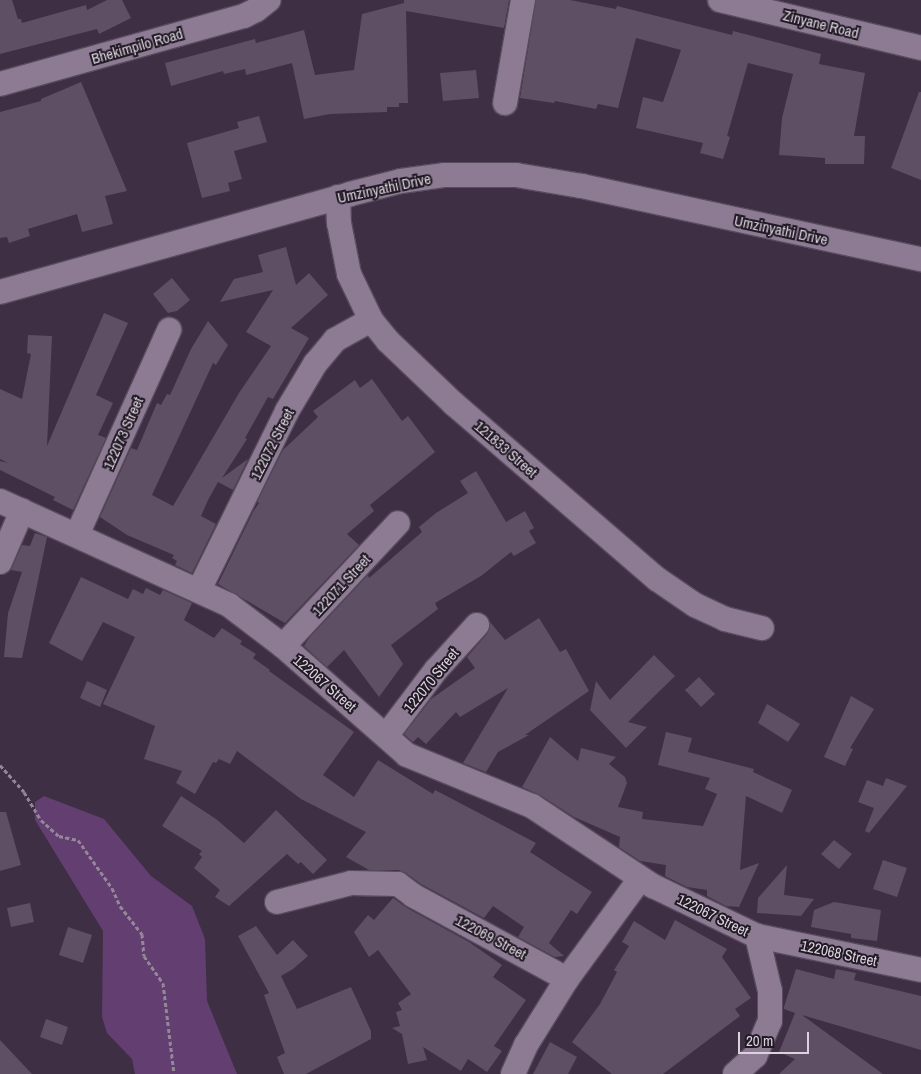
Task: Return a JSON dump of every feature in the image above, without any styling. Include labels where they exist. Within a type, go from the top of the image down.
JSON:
[{"type":"street","name":"Bhekimpilo Road","points":[[0,84],[244,16],[269,0]]},
{"type":"street","points":[[505,103],[523,0]]},
{"type":"street","name":"Zinyane Road","points":[[720,0],[921,48]]},
{"type":"street","name":"Umzinyathi Drive","points":[[0,292],[338,197],[401,181],[444,175],[516,175],[582,186],[921,260]]},
{"type":"street","name":"121833 Street","points":[[338,197],[339,224],[349,274],[371,320],[388,341],[454,404],[657,579],[695,605],[725,619],[762,628]]},
{"type":"street","name":"122072 Street","points":[[199,590],[287,411],[315,364],[335,340],[371,320]]},
{"type":"street","name":"122073 Street","points":[[77,535],[169,330]]},
{"type":"street","name":"122067 Street","points":[[0,501],[199,590],[238,611],[283,646],[407,755],[532,806],[640,879],[757,936],[770,992],[770,1021],[755,1056],[735,1074]]},
{"type":"street","points":[[0,562],[22,511]]},
{"type":"street","name":"122071 Street","points":[[283,646],[398,523]]},
{"type":"street","name":"122070 Street","points":[[386,736],[436,670],[477,625]]},
{"type":"street","points":[[513,1074],[526,1045],[567,979],[640,879]]},
{"type":"street","name":"122069 Street","points":[[277,902],[344,884],[374,882],[398,884],[414,896],[567,979]]},
{"type":"street","name":"122068 Street","points":[[757,936],[921,970]]},
{"type":"path","points":[[0,765],[24,792],[41,820],[59,836],[78,840],[112,888],[120,906],[142,934],[144,956],[163,982],[174,1074]]},
{"type":"shaded area","points":[[44,796],[104,819],[151,876],[192,906],[205,939],[207,1001],[237,1074],[135,1074],[132,1059],[107,1033],[102,1017],[103,931],[35,820],[35,802]]},
{"type":"building","points":[[0,0],[12,0],[18,19],[21,19],[22,23],[86,5],[87,10],[107,0],[122,0],[131,18],[99,34],[97,29],[0,54]]},
{"type":"building","points":[[404,0],[509,0],[504,28],[406,11],[408,103],[399,103],[399,107],[387,107],[387,112],[330,114],[304,119],[292,63],[246,75],[245,69],[224,74],[223,71],[171,86],[165,63],[255,39],[256,43],[304,30],[315,75],[354,70],[362,14],[404,3]]},
{"type":"building","points":[[536,0],[570,0],[616,9],[617,6],[732,35],[733,31],[821,54],[819,64],[865,73],[854,136],[865,136],[864,164],[825,164],[825,158],[779,155],[782,118],[793,74],[748,63],[727,136],[730,137],[723,159],[700,153],[703,143],[636,128],[643,97],[663,102],[681,50],[636,38],[618,108],[598,104],[596,109],[555,101],[554,103],[520,98]]},
{"type":"building","points":[[476,70],[479,98],[443,101],[440,73]]},
{"type":"building","points":[[81,82],[127,191],[105,196],[113,224],[82,232],[77,214],[28,229],[30,236],[9,243],[7,237],[0,238],[0,112],[41,101],[41,99]]},
{"type":"building","points":[[919,92],[921,92],[921,180],[891,168]]},
{"type":"building","points":[[259,116],[267,142],[234,151],[242,179],[228,183],[230,191],[202,198],[187,143],[239,128],[237,122]]},
{"type":"building","points":[[286,247],[296,285],[309,273],[328,295],[291,328],[309,338],[273,399],[268,397],[245,438],[247,439],[222,478],[248,459],[233,490],[218,482],[208,500],[201,516],[216,524],[192,573],[175,565],[177,561],[172,558],[174,555],[127,535],[100,517],[131,448],[137,450],[157,403],[161,405],[167,394],[170,395],[191,349],[208,321],[228,345],[216,365],[213,363],[152,495],[173,506],[239,393],[271,346],[246,332],[273,290],[220,302],[234,279],[263,272],[258,255]]},
{"type":"building","points":[[172,278],[190,300],[177,311],[168,313],[153,294]]},
{"type":"building","points":[[104,313],[128,323],[96,395],[113,403],[98,435],[106,438],[73,510],[53,500],[55,497],[0,470],[0,461],[8,463],[0,459],[0,389],[22,399],[31,354],[27,353],[28,335],[52,336],[47,446]]},
{"type":"building","points":[[372,379],[402,421],[408,416],[435,452],[370,505],[374,511],[347,534],[359,545],[285,623],[218,584],[259,503],[257,502],[283,450],[318,417],[313,411],[355,380],[360,388]]},
{"type":"building","points":[[476,471],[506,522],[525,511],[534,528],[529,531],[536,543],[514,556],[511,552],[481,576],[435,603],[438,609],[391,645],[403,664],[379,697],[344,650],[327,667],[304,646],[309,638],[368,575],[369,578],[422,532],[419,527],[436,513],[468,493],[460,481]]},
{"type":"building","points":[[35,533],[47,537],[22,658],[4,657],[8,613],[22,572],[11,570],[22,545],[30,546]]},
{"type":"building","points":[[81,577],[128,599],[133,589],[143,594],[146,588],[160,595],[163,590],[192,603],[184,620],[214,638],[222,628],[242,641],[240,644],[256,654],[253,658],[269,671],[354,732],[323,775],[354,797],[378,760],[433,794],[435,790],[536,843],[530,852],[592,892],[577,914],[571,910],[549,943],[564,956],[555,957],[518,937],[524,927],[493,906],[484,918],[421,884],[406,873],[398,870],[369,870],[346,857],[366,832],[301,799],[237,751],[230,764],[219,759],[216,763],[213,762],[195,794],[176,783],[182,771],[144,759],[155,726],[103,704],[135,637],[103,622],[82,661],[49,643]]},
{"type":"building","points":[[539,618],[560,652],[566,649],[589,691],[525,735],[529,735],[498,752],[486,772],[463,763],[508,688],[460,717],[456,712],[426,744],[418,737],[413,742],[404,734],[431,699],[475,668],[467,657],[487,634],[490,622],[505,640]]},
{"type":"building","points":[[654,655],[675,676],[628,722],[647,727],[626,748],[590,710],[596,681],[610,700]]},
{"type":"building","points":[[699,677],[715,694],[701,707],[685,690]]},
{"type":"building","points":[[87,681],[107,690],[100,707],[80,698]]},
{"type":"building","points":[[851,696],[874,709],[850,748],[853,749],[845,766],[824,757]]},
{"type":"building","points":[[767,704],[800,724],[788,742],[758,723]]},
{"type":"building","points":[[666,732],[692,738],[688,752],[754,769],[753,772],[792,790],[782,813],[746,796],[740,870],[759,863],[739,907],[726,906],[707,896],[707,890],[687,887],[665,876],[666,865],[640,861],[619,847],[620,837],[574,817],[540,795],[522,787],[550,737],[578,761],[581,748],[616,757],[609,764],[625,777],[627,783],[618,807],[643,812],[642,819],[703,826],[717,794],[705,789],[710,778],[658,765]]},
{"type":"building","points":[[886,778],[907,786],[869,833],[865,831],[874,808],[858,802],[867,780],[883,786]]},
{"type":"building","points":[[181,796],[216,819],[244,843],[276,810],[327,860],[313,874],[301,862],[298,864],[287,854],[229,906],[215,897],[220,890],[194,868],[202,857],[199,854],[202,851],[162,826]]},
{"type":"building","points":[[0,812],[6,812],[21,865],[0,871]]},
{"type":"building","points":[[834,840],[852,854],[839,869],[821,854]]},
{"type":"building","points":[[883,860],[907,868],[897,897],[873,889]]},
{"type":"building","points":[[787,865],[784,895],[814,899],[801,916],[757,913],[758,898]]},
{"type":"building","points":[[393,898],[407,908],[469,942],[502,965],[493,977],[526,1000],[494,1046],[502,1051],[487,1072],[468,1059],[461,1071],[423,1047],[427,1060],[408,1064],[402,1034],[392,1028],[400,1026],[396,1012],[402,1010],[398,1003],[411,994],[378,950],[369,957],[354,932],[368,915],[374,920]]},
{"type":"building","points":[[834,902],[881,910],[877,941],[851,938],[851,934],[811,927],[814,910]]},
{"type":"building","points":[[30,903],[34,922],[11,927],[7,908]]},
{"type":"building","points":[[675,920],[727,949],[722,957],[751,998],[735,1009],[740,1016],[663,1074],[612,1074],[572,1042],[600,1004],[617,972],[614,970],[629,946],[622,942],[634,921],[665,940]]},
{"type":"building","points":[[256,926],[277,955],[293,940],[308,956],[293,969],[281,976],[297,1009],[351,987],[371,1031],[371,1039],[306,1074],[284,1074],[277,1057],[285,1053],[264,995],[269,993],[238,936]]},
{"type":"building","points":[[68,927],[92,935],[83,963],[59,955]]},
{"type":"building","points":[[796,969],[834,979],[836,969],[856,973],[854,980],[921,996],[921,1050],[802,1015],[883,1074],[779,1074],[795,1059],[779,1052],[795,1013],[784,1009],[784,1007]]},
{"type":"building","points":[[46,1019],[68,1027],[62,1045],[40,1037]]},
{"type":"building","points":[[0,1040],[32,1074],[0,1074]]},
{"type":"building","points":[[550,1042],[577,1057],[568,1074],[533,1074]]}]
